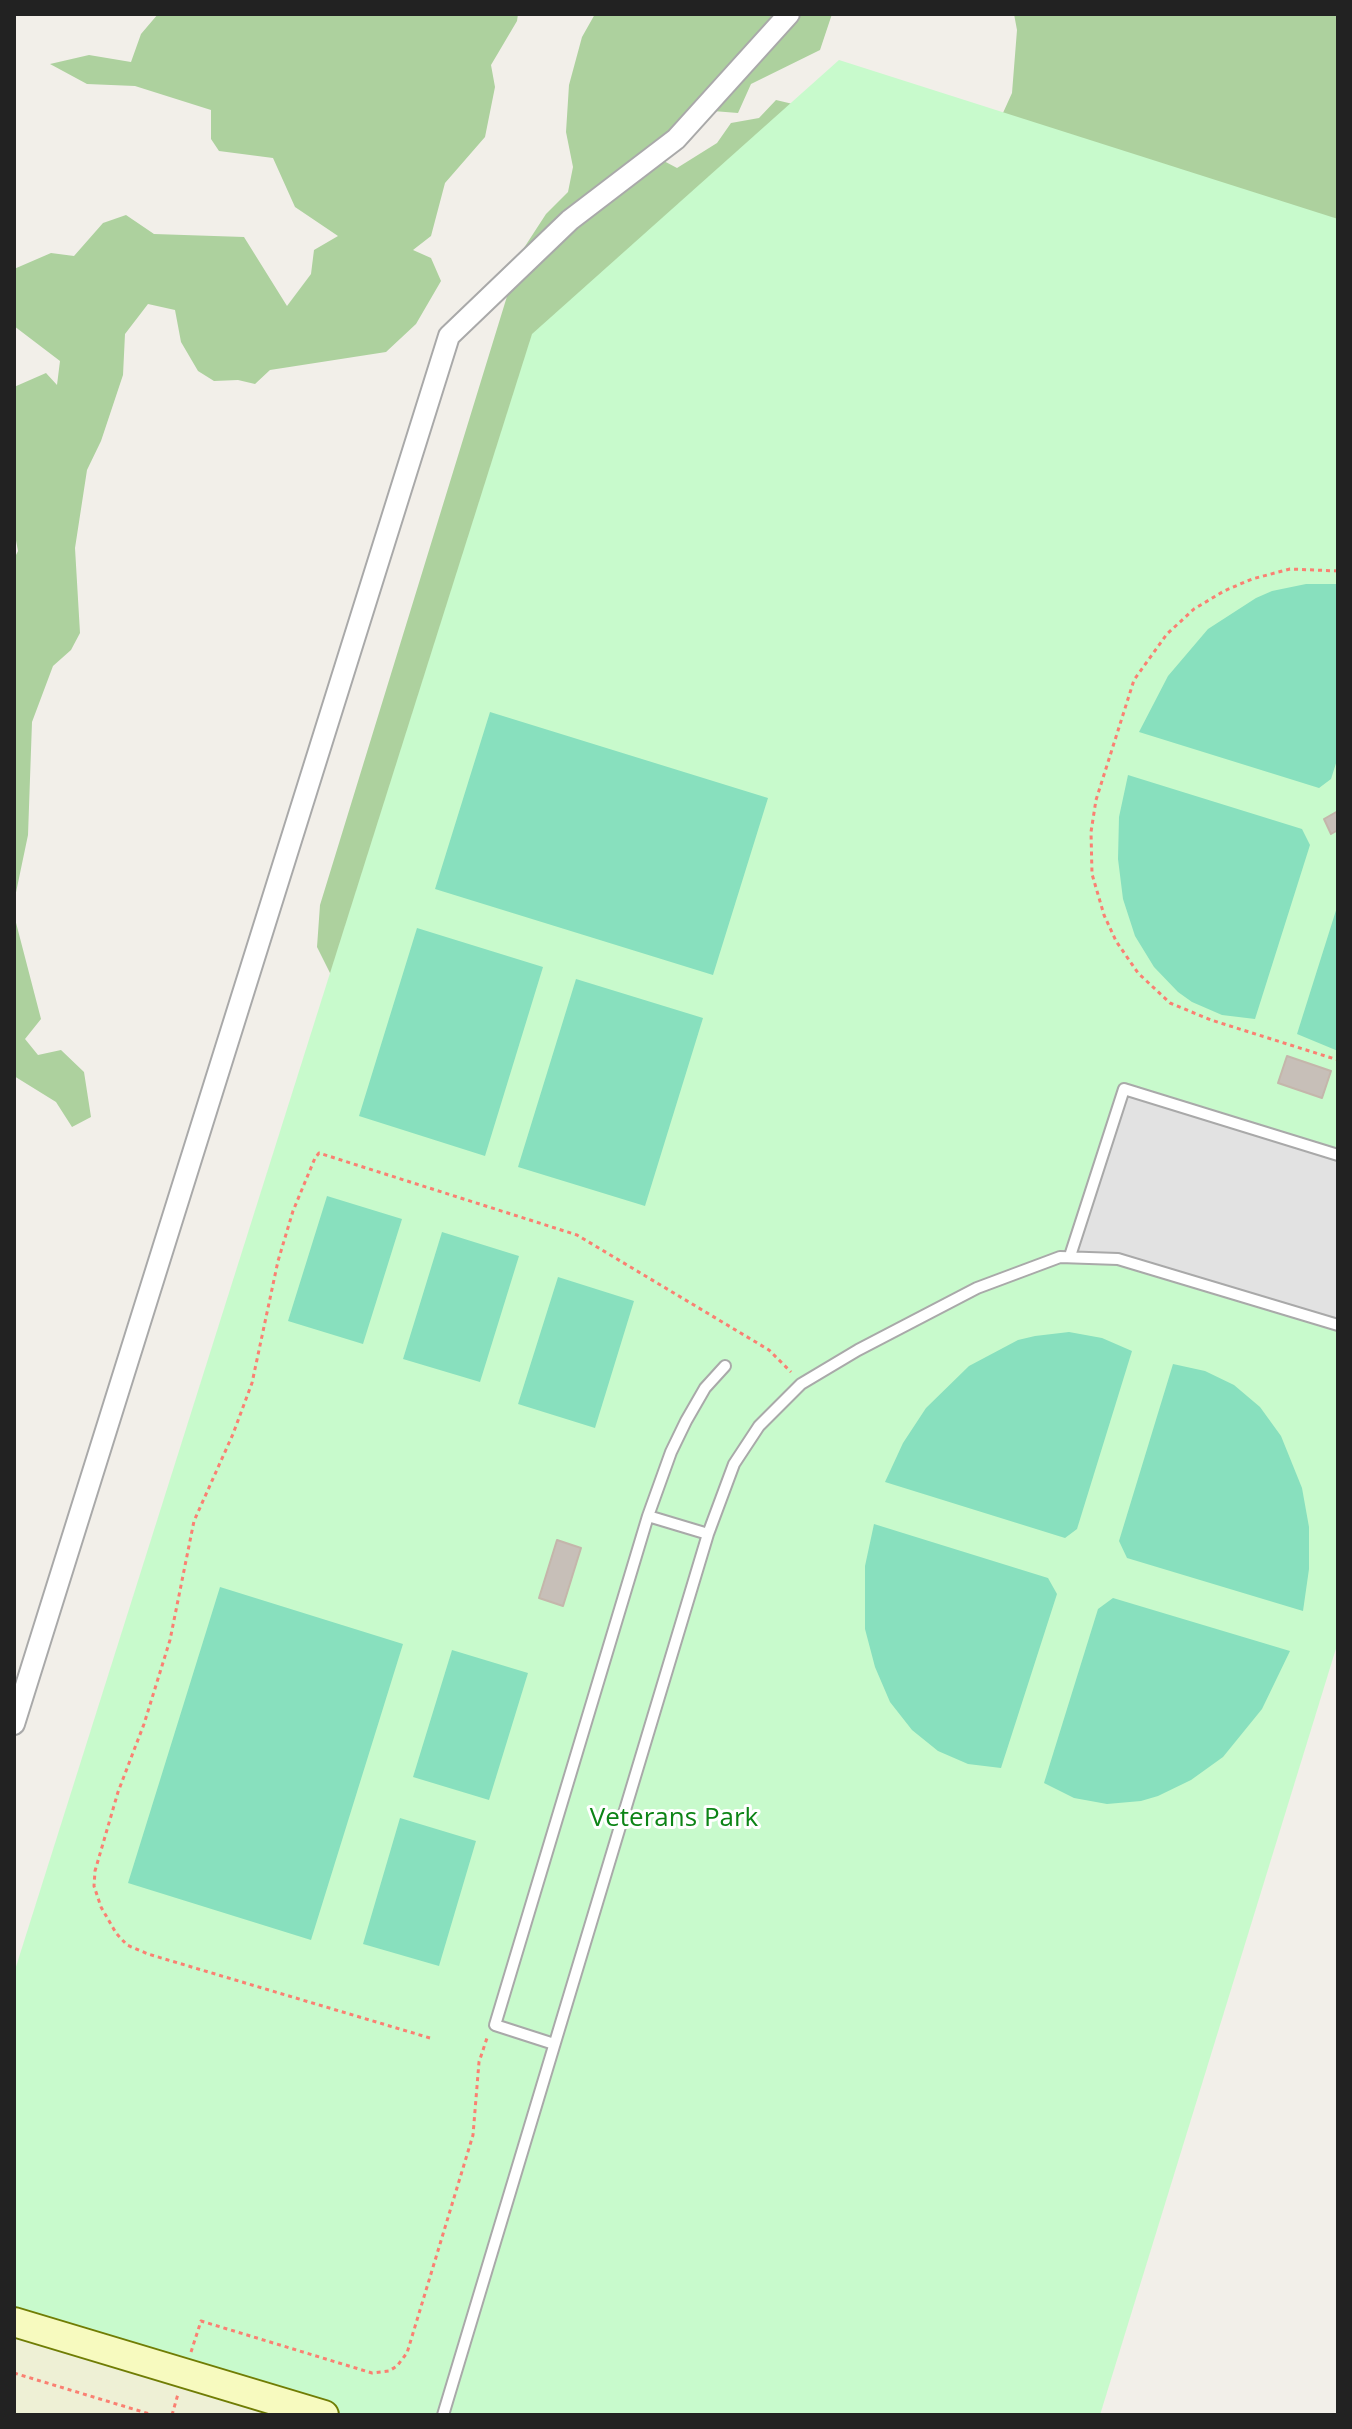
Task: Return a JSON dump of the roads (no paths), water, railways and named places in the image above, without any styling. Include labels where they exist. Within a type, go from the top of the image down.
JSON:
[{"type":"main road","points":[[14,2322],[324,2415]]},
{"type":"street","points":[[14,1724],[449,336],[570,220],[676,139],[789,14]]},
{"type":"lane","points":[[1070,1256],[1124,1089],[1338,1155]]},
{"type":"lane","points":[[443,2415],[708,1534],[734,1464],[759,1426],[801,1384],[858,1350],[977,1288],[1060,1257],[1118,1259],[1338,1325]]},
{"type":"lane","points":[[554,2044],[495,2025],[648,1516],[671,1452],[686,1421],[705,1388],[725,1366]]},
{"type":"lane","points":[[648,1516],[708,1534]]},
{"type":"park label","name":"Veterans Park","points":[[674,1819]]}]
